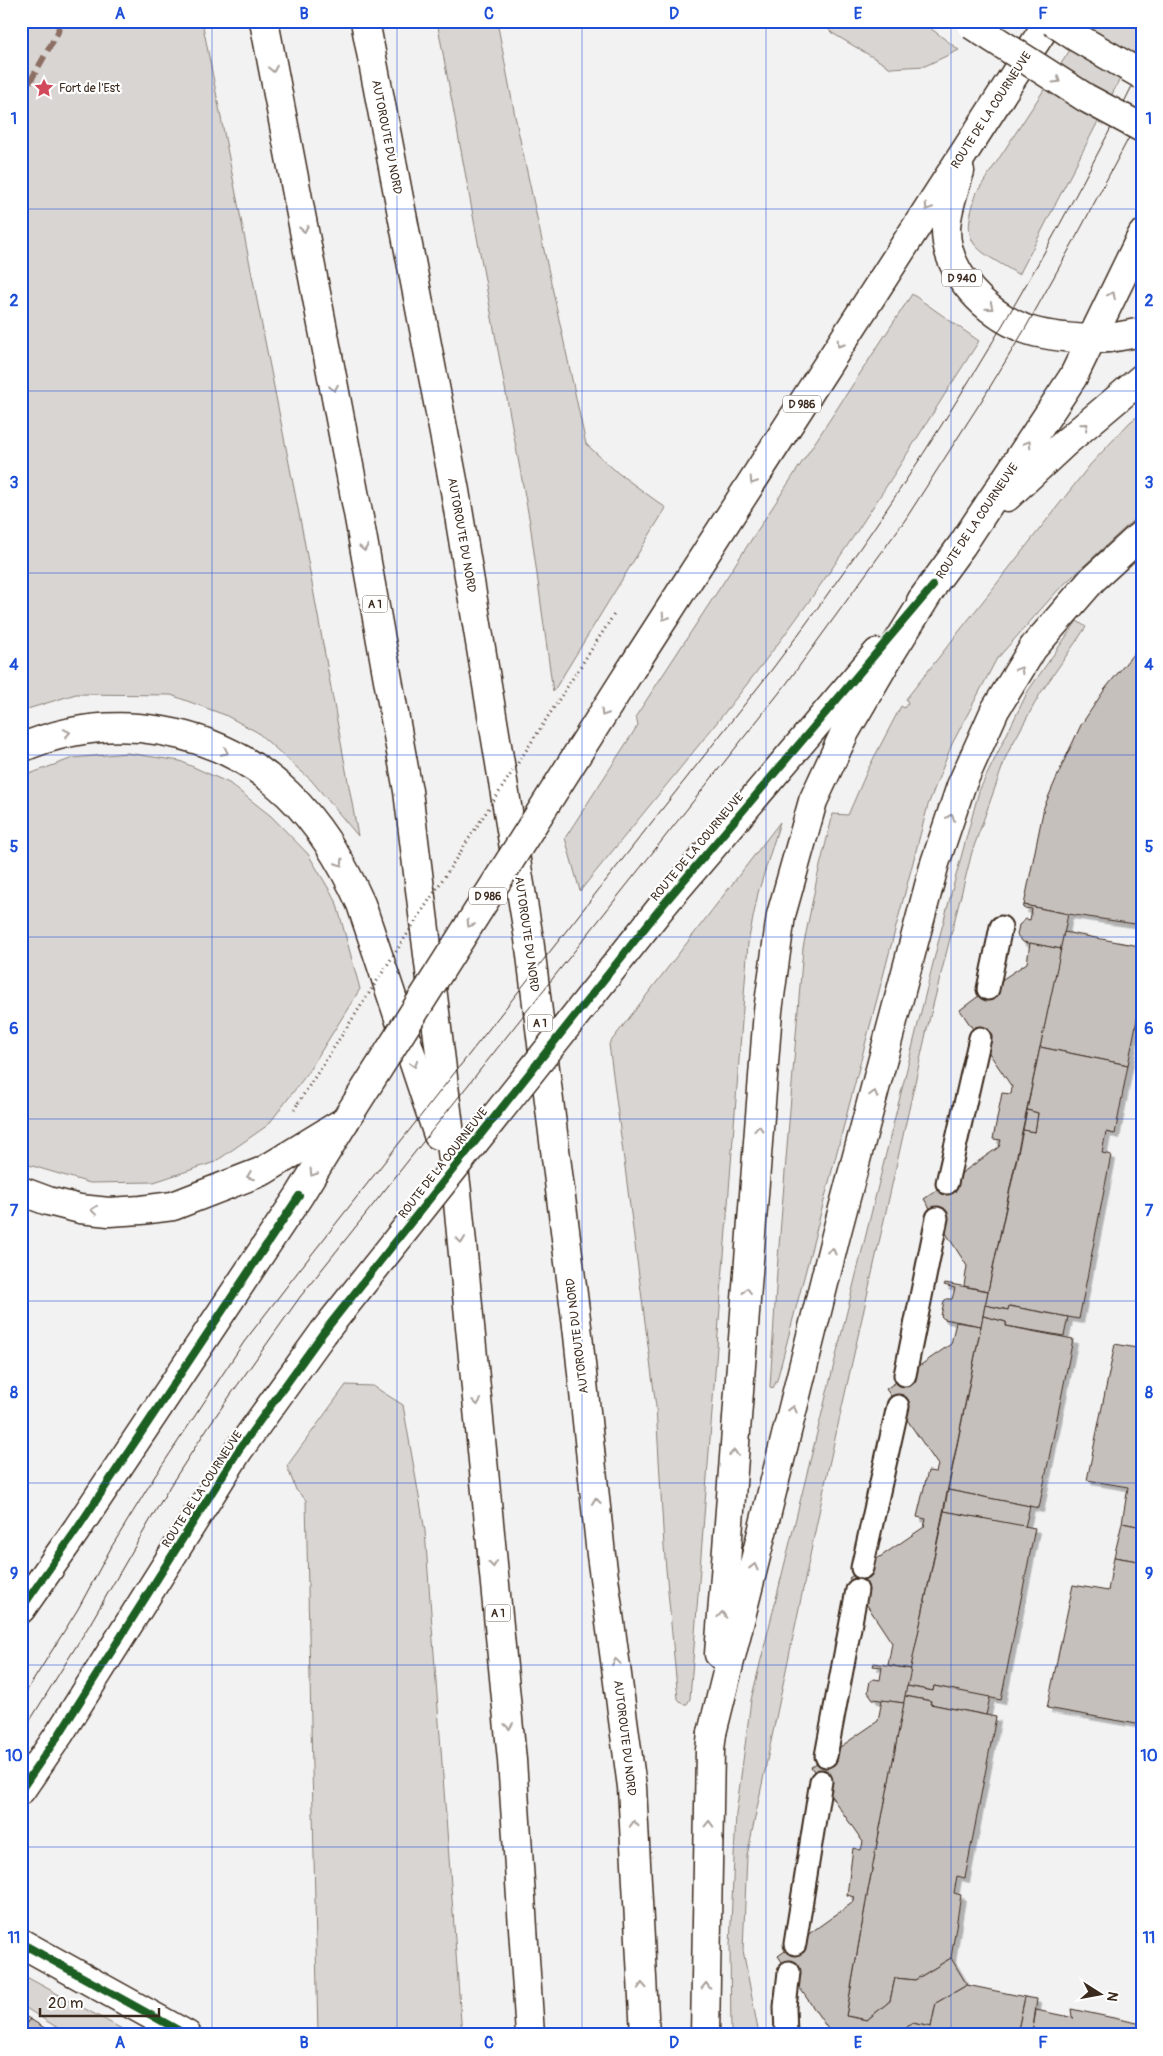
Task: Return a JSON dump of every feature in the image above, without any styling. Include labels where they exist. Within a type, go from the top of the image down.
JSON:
[{"type":"main road","name":"A 1","points":[[264,21],[359,518],[408,791],[457,1192],[512,1760],[530,2035]]},
{"type":"main road","name":"AUTOROUTE DU NORD","points":[[366,21],[455,491],[529,939],[577,1325],[602,1555],[632,1787],[645,2035]]},
{"type":"main road","points":[[1050,21],[1142,75]]},
{"type":"main road","name":"ROUTE DE LA COURNEUVE","points":[[21,1609],[77,1529],[299,1196],[630,671],[973,136],[1050,21]]},
{"type":"main road","points":[[969,23],[1078,93],[1142,128]]},
{"type":"main road","name":"D 940","points":[[973,136],[955,186],[946,230],[952,259],[964,282],[978,298],[1006,320],[1038,333],[1091,339],[1142,332]]},
{"type":"main road","name":"ROUTE DE LA COURNEUVE","points":[[21,1790],[60,1733],[238,1451],[323,1333],[663,905],[933,586],[1073,377],[1142,235]]},
{"type":"main road","points":[[962,545],[1017,486],[1142,378]]},
{"type":"main road","points":[[712,1733],[841,1216],[935,863],[961,786],[995,710],[1033,648],[1093,579],[1142,534]]},
{"type":"main road","points":[[705,2035],[710,1750],[768,1020],[781,915],[813,801],[845,732],[933,586]]},
{"type":"main road","points":[[21,748],[57,734],[85,729],[117,727],[174,732],[206,742],[238,758],[264,774],[288,794],[312,820],[328,842],[348,875],[361,904],[457,1192]]},
{"type":"main road","points":[[21,1191],[48,1201],[80,1209],[109,1212],[173,1206],[208,1194],[263,1171],[345,1121]]},
{"type":"main road","points":[[21,1943],[187,2035]]},
{"type":"lane","points":[[988,989],[1000,927]]},
{"type":"lane","points":[[947,1183],[980,1038]]},
{"type":"lane","points":[[905,1375],[937,1218]]},
{"type":"lane","points":[[862,1568],[898,1406]]},
{"type":"lane","points":[[826,1756],[857,1590]]},
{"type":"lane","points":[[795,1944],[821,1781]]},
{"type":"lane","points":[[786,2035],[785,2007],[789,1972]]},
{"type":"path","points":[[298,1103],[616,613]]},
{"type":"shaded area","points":[[21,21],[202,21],[303,534],[358,836],[311,780],[257,732],[225,715],[171,695],[76,694],[21,711]]},
{"type":"shaded area","points":[[437,21],[497,21],[515,116],[586,444],[618,473],[666,508],[553,692],[530,523]]},
{"type":"shaded area","points":[[820,21],[921,21],[959,50],[925,66],[891,68],[832,33]]},
{"type":"shaded area","points":[[1089,21],[1142,21],[1142,36],[1019,275],[991,258],[974,244],[970,235],[969,225],[972,210],[977,192]]},
{"type":"shaded area","points":[[912,294],[979,341],[835,565],[783,637],[683,765],[580,891],[565,838],[638,725],[636,716]]},
{"type":"shaded area","points":[[1142,413],[1142,512],[1058,590],[996,660],[952,744],[928,805],[777,1380],[773,1388],[770,1387],[777,1271],[803,948],[817,878],[833,814],[848,815],[868,769],[901,706],[904,708],[908,703],[906,699],[1090,465],[1130,422]]},
{"type":"shaded area","points":[[1077,621],[1086,627],[1040,694],[1007,754],[972,852],[927,1029],[829,1465],[747,1856],[743,1950],[759,2035],[731,2035],[730,1945],[736,1814],[751,1700],[941,931],[979,791],[1028,691]]},
{"type":"shaded area","points":[[127,753],[180,761],[229,783],[271,816],[308,854],[336,901],[360,989],[307,1074],[268,1125],[215,1162],[154,1182],[90,1183],[29,1165],[21,1160],[21,777],[73,758]]},
{"type":"shaded area","points":[[780,822],[758,893],[748,943],[690,1699],[687,1704],[683,1704],[678,1699],[664,1547],[656,1407],[609,1044]]},
{"type":"shaded area","points":[[346,1385],[373,1386],[403,1405],[425,1531],[462,2035],[318,2035],[306,1500],[296,1490],[287,1466]]},
{"type":"shaded area","points":[[21,1974],[133,2035],[69,2035],[21,2005]]},
{"type":"building","points":[[1142,643],[1142,893],[1135,924],[1024,905],[1044,807],[1063,763],[1081,725],[1105,689]]},
{"type":"building","points":[[1024,905],[1068,914],[1061,949],[1023,942],[1017,935],[1019,925],[1026,919],[1030,920],[1032,909],[1023,908]]},
{"type":"building","points":[[1064,932],[1139,946],[1138,956],[1142,956],[1142,994],[1128,1065],[1040,1047]]},
{"type":"building","points":[[1030,943],[1061,949],[988,1291],[964,1286],[967,1266],[924,1199],[999,1147],[1001,1140],[993,1139],[1002,1093],[1011,1094],[1012,1087],[960,1010],[1027,963]]},
{"type":"building","points":[[1040,1047],[1128,1065],[1115,1134],[1106,1132],[1102,1153],[1111,1155],[1079,1319],[1009,1306],[1008,1310],[985,1305],[1023,1130],[1035,1132],[1038,1113],[1027,1110]]},
{"type":"building","points":[[1027,1110],[1038,1113],[1035,1132],[1023,1130]]},
{"type":"building","points":[[945,1283],[988,1291],[981,1326],[944,1319],[941,1316],[944,1301],[952,1299],[955,1288],[944,1285]]},
{"type":"building","points":[[985,1305],[1008,1310],[1009,1306],[1068,1317],[1064,1336],[1006,1326],[1006,1322],[983,1316]]},
{"type":"building","points":[[983,1316],[1006,1322],[1006,1326],[1073,1339],[1039,1508],[948,1490]]},
{"type":"building","points":[[956,1322],[981,1326],[911,1669],[888,1665],[892,1643],[849,1578],[924,1527],[926,1519],[917,1517],[928,1471],[936,1472],[938,1465],[886,1389],[951,1344]]},
{"type":"building","points":[[1115,1344],[1142,1349],[1142,1527],[1122,1523],[1128,1487],[1087,1480]]},
{"type":"building","points":[[948,1490],[1030,1506],[1025,1527],[944,1511]]},
{"type":"building","points":[[944,1511],[1035,1528],[1001,1700],[934,1686],[933,1691],[907,1686]]},
{"type":"building","points":[[1122,1523],[1142,1527],[1142,1540],[1138,1561],[1114,1557]]},
{"type":"building","points":[[1142,1540],[1142,1725],[1047,1708],[1073,1585],[1108,1591],[1114,1557],[1138,1561]]},
{"type":"building","points":[[874,1663],[911,1669],[904,1703],[873,1699],[868,1692],[870,1681],[874,1679],[880,1680],[882,1667],[873,1666]]},
{"type":"building","points":[[907,1686],[933,1691],[934,1686],[990,1697],[986,1715],[930,1704],[931,1701],[905,1696]]},
{"type":"building","points":[[905,1696],[931,1701],[930,1704],[996,1717],[965,1878],[957,1876],[954,1893],[961,1895],[951,1958],[915,1980],[895,1978],[890,2001],[867,2020],[846,2016]]},
{"type":"building","points":[[882,1700],[904,1703],[846,2016],[867,2020],[890,2001],[895,1978],[915,1980],[951,1958],[967,1985],[936,2003],[931,2027],[912,2023],[898,2035],[832,2035],[778,1956],[852,1903],[854,1897],[847,1895],[853,1848],[861,1850],[863,1842],[811,1767],[878,1721]]},
{"type":"building","points":[[967,1985],[1025,1997],[1017,2035],[898,2035],[912,2023],[931,2027],[936,2003]]},
{"type":"building","points":[[1025,1997],[1037,1999],[1032,2035],[1017,2035]]},
{"type":"building","points":[[1071,2009],[1142,2024],[1142,2035],[1032,2035],[1036,2010],[1074,2018],[1072,2017]]},
{"type":"building","points":[[21,2014],[30,2019],[21,2034]]},
{"type":"building","points":[[30,2019],[56,2035],[21,2035]]},
{"type":"tram line","points":[[21,1700],[78,1609],[112,1546],[155,1476],[244,1342],[770,672],[874,528],[971,378],[1016,302],[1102,146],[1142,66]]},
{"type":"tram line","points":[[21,1735],[90,1624],[170,1486],[210,1424],[300,1297],[787,683],[905,520],[1025,329],[1142,113]]},
{"type":"marked path","points":[[21,98],[58,32],[60,21]]},
{"type":"cycle path","points":[[21,1790],[60,1733],[238,1451],[323,1333],[663,905],[933,586]]},
{"type":"cycle path","points":[[21,1609],[77,1529],[299,1196]]},
{"type":"cycle path","points":[[21,1943],[187,2035]]},
{"type":"place","name":"Fort de l'Est","points":[[44,88]]}]
